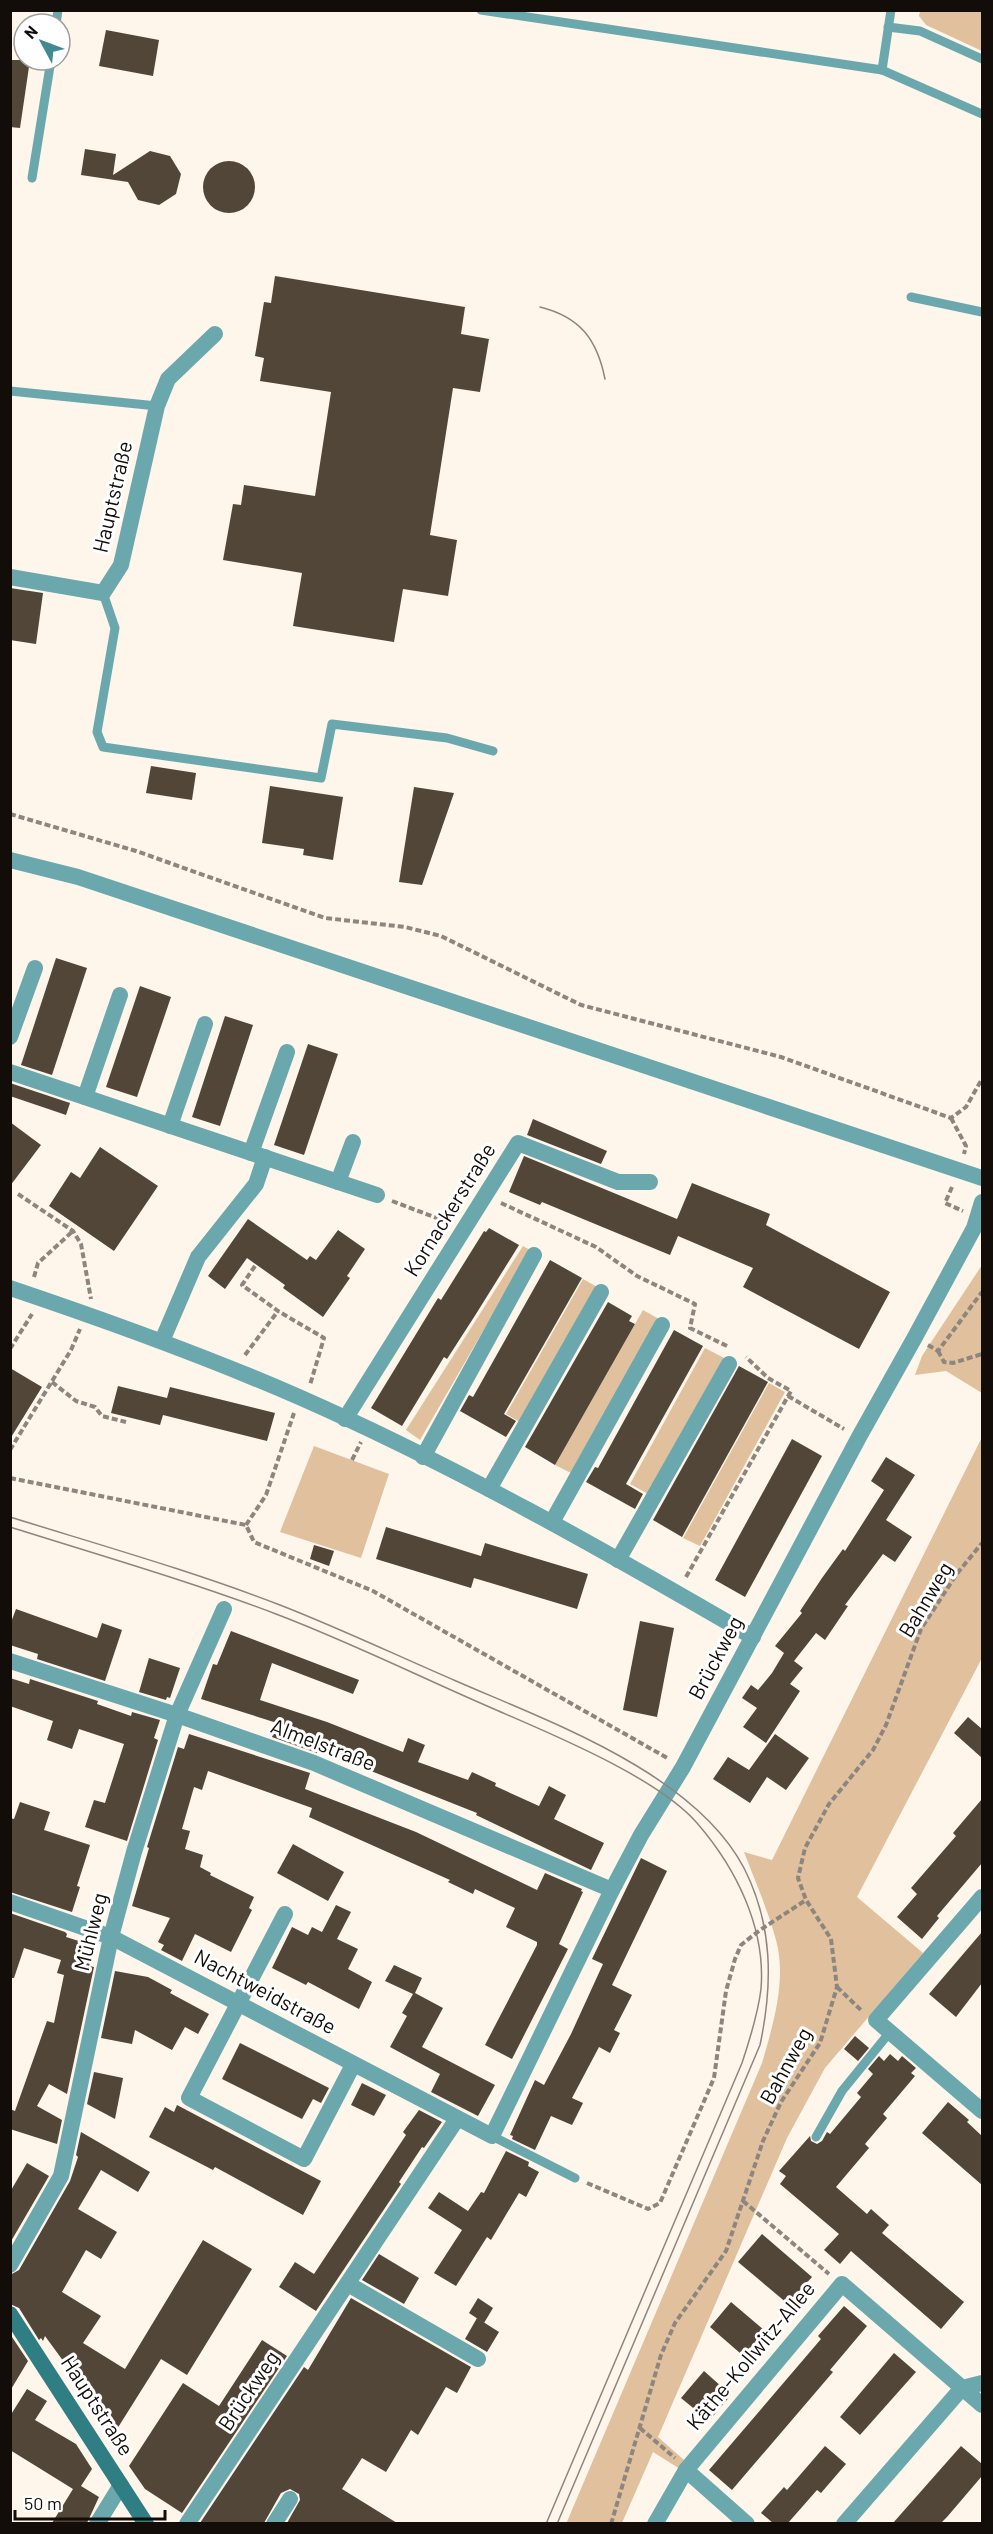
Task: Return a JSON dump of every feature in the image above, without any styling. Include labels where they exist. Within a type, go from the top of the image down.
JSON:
[{"type":"main road","name":"Hauptstraße","points":[[10,2314],[146,2523]]},
{"type":"street","name":"Hauptstraße","points":[[103,593],[121,566],[157,406],[168,379],[215,334]]},
{"type":"street","points":[[10,577],[103,593]]},
{"type":"street","points":[[10,860],[78,876],[982,1178]]},
{"type":"street","points":[[10,1038],[35,968]]},
{"type":"street","points":[[85,1097],[120,995]]},
{"type":"street","points":[[170,1125],[205,1023]]},
{"type":"street","points":[[162,1341],[198,1257],[256,1184],[258,1155],[286,1053]]},
{"type":"street","points":[[10,1072],[377,1195]]},
{"type":"street","points":[[338,1182],[353,1142]]},
{"type":"street","name":"Kornackerstraße","points":[[345,1419],[518,1143],[618,1182],[650,1182]]},
{"type":"street","name":"Brückweg","points":[[492,2136],[612,1890],[641,1835],[683,1767],[859,1437],[974,1228],[982,1202]]},
{"type":"street","points":[[423,1457],[534,1255]]},
{"type":"street","points":[[10,1288],[162,1341],[345,1419],[552,1522],[753,1637]]},
{"type":"street","points":[[489,1489],[601,1292]]},
{"type":"street","points":[[552,1522],[662,1325]]},
{"type":"street","points":[[618,1560],[734,1355]]},
{"type":"street","name":"Mühlweg","points":[[10,2265],[61,2176],[111,1937],[134,1852],[177,1715],[224,1609]]},
{"type":"street","name":"Almelstraße","points":[[10,1661],[177,1715],[314,1763],[612,1890]]},
{"type":"street","points":[[982,1897],[876,2020],[982,2111]]},
{"type":"street","name":"Nachtweidstraße","points":[[10,1902],[111,1937],[492,2136]]},
{"type":"street","points":[[285,1914],[189,2098],[304,2159],[353,2065]]},
{"type":"street","name":"Brückweg","points":[[187,2523],[458,2119]]},
{"type":"street","points":[[348,2283],[478,2359]]},
{"type":"street","name":"Käthe-Kollwitz-Allee","points":[[655,2523],[686,2470],[842,2284],[982,2405]]},
{"type":"street","points":[[844,2523],[962,2388],[982,2382]]},
{"type":"street","points":[[686,2470],[747,2523]]},
{"type":"street","points":[[97,2523],[121,2485]]},
{"type":"street","points":[[274,2523],[290,2499]]},
{"type":"lane","points":[[481,10],[882,70],[982,114]]},
{"type":"lane","points":[[882,70],[891,10]]},
{"type":"lane","points":[[888,27],[920,31],[982,59]]},
{"type":"lane","points":[[32,178],[49,72]]},
{"type":"lane","points":[[911,297],[982,312]]},
{"type":"lane","points":[[10,391],[157,406]]},
{"type":"lane","points":[[103,593],[115,628],[97,732],[103,747],[321,778],[332,724],[447,738],[493,751]]},
{"type":"lane","points":[[816,2138],[842,2091],[890,2032]]},
{"type":"lane","points":[[492,2136],[575,2178]]},
{"type":"path","points":[[10,814],[136,851],[326,918],[405,927],[441,936],[580,1005],[781,1056],[951,1118],[966,1107],[982,1079]]},
{"type":"path","points":[[10,1450],[90,1315],[81,1244],[73,1231],[18,1194]]},
{"type":"path","points":[[377,1195],[464,1229]]},
{"type":"path","points":[[484,1196],[596,1247],[637,1276],[695,1304],[690,1328],[791,1391],[677,1593]]},
{"type":"path","points":[[10,1349],[35,1297],[38,1263],[73,1231]]},
{"type":"path","points":[[246,1525],[266,1495],[324,1338],[278,1311],[242,1285],[255,1266]]},
{"type":"path","points":[[938,1352],[982,1292]]},
{"type":"path","points":[[234,1370],[278,1311]]},
{"type":"path","points":[[915,1337],[938,1352],[944,1362],[953,1364],[982,1354]]},
{"type":"path","points":[[52,1382],[76,1401],[95,1407],[102,1416],[126,1422]]},
{"type":"path","points":[[788,1396],[859,1437]]},
{"type":"path","points":[[10,1478],[246,1525]]},
{"type":"path","points":[[246,1525],[254,1542],[373,1590],[683,1767]]},
{"type":"path","name":"Bahnweg","points":[[611,2523],[661,2355],[675,2323],[726,2252],[763,2141],[781,2102],[820,2043],[837,1987],[831,1939],[806,1900],[798,1878],[805,1848],[829,1804],[873,1750],[886,1725],[921,1629],[956,1575],[982,1543]]},
{"type":"path","points":[[575,2178],[648,2209],[660,2203],[714,2078],[726,1991],[741,1945],[806,1900]]},
{"type":"path","points":[[837,1987],[870,2018],[876,2020]]},
{"type":"path","points":[[743,2201],[842,2284]]},
{"type":"path","points":[[640,2428],[686,2470]]},
{"type":"shaded area","points":[[920,11],[982,11],[982,51],[926,25],[919,16]]},
{"type":"shaded area","points":[[523,1246],[530,1250],[420,1440],[406,1430]]},
{"type":"shaded area","points":[[982,1265],[982,1393],[946,1371],[915,1375],[922,1356]]},
{"type":"shaded area","points":[[583,1279],[599,1288],[522,1423],[506,1414]]},
{"type":"shaded area","points":[[643,1310],[659,1319],[571,1473],[555,1465]]},
{"type":"shaded area","points":[[705,1348],[726,1359],[650,1495],[630,1484]]},
{"type":"shaded area","points":[[769,1383],[785,1392],[700,1546],[683,1538]]},
{"type":"shaded area","points":[[982,1437],[982,1658],[857,1897],[923,1953],[825,2068],[787,2138],[658,2437],[684,2460],[680,2469],[653,2452],[622,2523],[566,2524],[762,2063],[770,2033],[779,1986],[779,1955],[769,1918],[744,1852],[772,1860]]},
{"type":"shaded area","points":[[314,1446],[389,1474],[361,1558],[280,1532]]},
{"type":"building","points":[[106,30],[159,40],[153,76],[99,66]]},
{"type":"building","points":[[10,60],[12,60],[12,72],[28,72],[20,128],[10,127]]},
{"type":"building","points":[[85,149],[116,154],[113,175],[150,151],[170,156],[181,174],[176,194],[159,205],[138,200],[128,182],[81,175]]},
{"type":"building","points":[[229,161],[239,163],[247,169],[253,177],[255,187],[253,197],[247,205],[239,211],[229,213],[219,211],[211,205],[205,197],[203,187],[205,177],[211,169],[219,163]]},
{"type":"building","points":[[275,276],[465,307],[461,334],[489,339],[480,392],[453,388],[430,535],[457,540],[448,596],[403,589],[394,642],[293,626],[302,573],[223,560],[233,504],[241,505],[244,485],[315,496],[331,392],[260,381],[264,358],[255,356],[264,302],[271,303]]},
{"type":"building","points":[[10,588],[43,593],[36,644],[10,640]]},
{"type":"building","points":[[151,766],[196,773],[192,800],[146,793]]},
{"type":"building","points":[[270,786],[343,797],[333,860],[303,855],[304,849],[262,843]]},
{"type":"building","points":[[414,787],[454,793],[422,885],[399,882]]},
{"type":"building","points":[[56,958],[87,968],[52,1075],[21,1065]]},
{"type":"building","points":[[140,986],[171,997],[137,1097],[106,1087]]},
{"type":"building","points":[[225,1016],[253,1025],[220,1126],[192,1117]]},
{"type":"building","points":[[308,1044],[338,1054],[304,1155],[274,1145]]},
{"type":"building","points":[[10,1083],[70,1103],[66,1115],[10,1096]]},
{"type":"building","points":[[533,1119],[607,1151],[601,1164],[527,1135]]},
{"type":"building","points":[[10,1122],[41,1145],[10,1186]]},
{"type":"building","points":[[100,1147],[158,1186],[114,1251],[49,1206],[71,1172],[80,1178]]},
{"type":"building","points":[[524,1156],[677,1219],[692,1183],[770,1214],[766,1225],[890,1292],[859,1349],[743,1287],[753,1268],[678,1236],[670,1255],[542,1202],[540,1205],[509,1192]]},
{"type":"building","points":[[248,1219],[307,1260],[310,1256],[316,1260],[338,1230],[365,1249],[347,1276],[350,1278],[323,1317],[283,1288],[285,1285],[247,1258],[225,1289],[208,1276]]},
{"type":"building","points":[[489,1228],[519,1245],[447,1359],[444,1357],[402,1426],[371,1408],[438,1298],[441,1300],[484,1231],[486,1232]]},
{"type":"building","points":[[550,1260],[582,1278],[504,1414],[516,1421],[506,1437],[460,1411],[469,1395],[473,1397]]},
{"type":"building","points":[[608,1302],[632,1316],[629,1321],[635,1324],[555,1465],[525,1447]]},
{"type":"building","points":[[674,1330],[703,1346],[626,1484],[643,1494],[635,1509],[586,1482],[595,1467],[598,1468]]},
{"type":"building","points":[[739,1366],[768,1382],[682,1537],[653,1520]]},
{"type":"building","points":[[10,1368],[42,1387],[10,1439]]},
{"type":"building","points":[[118,1386],[167,1398],[170,1387],[275,1413],[267,1441],[163,1415],[160,1425],[111,1413]]},
{"type":"building","points":[[792,1439],[822,1456],[745,1597],[715,1580]]},
{"type":"building","points":[[886,1457],[915,1475],[886,1520],[912,1537],[895,1562],[883,1554],[845,1605],[848,1606],[825,1640],[816,1633],[794,1661],[803,1668],[790,1684],[800,1691],[766,1743],[743,1727],[757,1708],[742,1698],[751,1685],[758,1690],[772,1673],[784,1653],[775,1646],[802,1613],[800,1611],[822,1578],[843,1549],[845,1551],[884,1490],[871,1481]]},
{"type":"building","points":[[386,1527],[481,1556],[485,1543],[588,1574],[577,1609],[474,1578],[471,1588],[376,1559]]},
{"type":"building","points":[[314,1545],[334,1551],[329,1566],[310,1559]]},
{"type":"building","points":[[16,1609],[97,1638],[102,1623],[122,1630],[105,1681],[37,1659],[38,1654],[10,1645],[10,1625]]},
{"type":"building","points":[[640,1621],[674,1628],[657,1717],[623,1710]]},
{"type":"building","points":[[231,1631],[359,1680],[353,1694],[272,1663],[260,1700],[327,1722],[403,1752],[408,1738],[425,1745],[418,1762],[468,1780],[472,1772],[496,1783],[495,1786],[539,1806],[549,1786],[566,1795],[554,1819],[604,1843],[591,1870],[476,1815],[477,1813],[318,1750],[317,1753],[272,1737],[277,1723],[201,1699],[213,1664],[217,1665]]},
{"type":"building","points":[[149,1658],[180,1668],[170,1698],[167,1697],[166,1700],[139,1692]]},
{"type":"building","points":[[10,1678],[29,1684],[30,1679],[98,1701],[97,1704],[131,1716],[132,1712],[160,1720],[154,1738],[158,1740],[127,1841],[85,1827],[94,1800],[105,1803],[124,1744],[79,1729],[72,1749],[47,1740],[53,1721],[10,1706]]},
{"type":"building","points":[[968,1717],[982,1729],[982,1758],[954,1733]]},
{"type":"building","points":[[189,1734],[310,1773],[305,1789],[416,1832],[537,1890],[545,1873],[582,1889],[583,1892],[559,1944],[568,1949],[512,2059],[485,2045],[537,1945],[537,1942],[506,1927],[515,1908],[475,1889],[473,1894],[448,1882],[450,1880],[309,1817],[312,1808],[208,1771],[202,1790],[194,1787],[182,1829],[190,1831],[185,1849],[203,1855],[200,1867],[211,1873],[210,1875],[254,1897],[249,1908],[252,1910],[231,1952],[195,1934],[182,1961],[161,1950],[164,1945],[158,1942],[170,1918],[132,1906],[149,1848],[147,1847],[178,1747],[184,1749]]},
{"type":"building","points":[[775,1734],[809,1758],[786,1790],[767,1777],[750,1803],[713,1779],[728,1757],[749,1770]]},
{"type":"building","points":[[982,1799],[982,1863],[937,1916],[939,1918],[922,1939],[897,1917],[917,1894],[911,1888],[956,1836],[953,1833]]},
{"type":"building","points":[[20,1802],[50,1812],[44,1830],[90,1845],[77,1886],[80,1887],[72,1912],[10,1892],[10,1818],[14,1819]]},
{"type":"building","points":[[293,1844],[344,1872],[328,1901],[277,1873]]},
{"type":"building","points":[[641,1858],[667,1871],[612,1985],[632,1995],[614,2030],[620,2033],[610,2053],[599,2047],[572,2098],[583,2103],[572,2125],[551,2116],[535,2150],[512,2139],[513,2136],[510,2135],[535,2080],[544,2085],[571,2034],[603,1964],[592,1959]]},
{"type":"building","points":[[336,1905],[351,1912],[337,1939],[358,1949],[348,1969],[372,1982],[359,2009],[308,1982],[306,1985],[272,1968],[292,1927],[308,1935],[312,1927],[322,1932]]},
{"type":"building","points":[[10,1913],[65,1932],[66,1937],[95,1946],[89,1966],[94,1967],[67,2094],[49,2084],[37,2106],[62,2120],[57,2144],[10,2129],[10,2109],[15,2111],[47,2021],[54,2023],[64,1975],[57,1973],[61,1960],[24,1948],[14,1978],[10,1978]]},
{"type":"building","points":[[982,1932],[982,1983],[956,2017],[929,1994]]},
{"type":"building","points":[[394,1965],[422,1978],[415,1993],[443,2008],[422,2047],[495,2085],[478,2116],[431,2092],[440,2074],[390,2047],[407,2016],[402,2013],[413,1994],[385,1981]]},
{"type":"building","points":[[115,1971],[148,1977],[172,1990],[170,1993],[209,2014],[198,2034],[185,2027],[172,2050],[135,2030],[132,2044],[101,2038]]},
{"type":"building","points":[[855,2036],[869,2048],[858,2061],[844,2049]]},
{"type":"building","points":[[240,2043],[329,2088],[321,2103],[313,2099],[302,2119],[222,2079]]},
{"type":"building","points":[[890,2054],[898,2061],[902,2056],[916,2068],[911,2073],[915,2076],[883,2114],[887,2118],[865,2144],[869,2148],[836,2187],[867,2214],[871,2209],[889,2225],[882,2233],[964,2302],[941,2329],[851,2251],[840,2264],[824,2250],[839,2234],[780,2184],[786,2176],[779,2171],[810,2136],[811,2141],[817,2144],[822,2141],[827,2132],[830,2134],[861,2097],[857,2093],[873,2074],[868,2069],[879,2056],[884,2061]]},
{"type":"building","points":[[94,2072],[123,2078],[115,2119],[87,2104]]},
{"type":"building","points":[[362,2083],[386,2095],[374,2116],[351,2105]]},
{"type":"building","points":[[948,2102],[969,2120],[967,2122],[982,2136],[982,2185],[922,2133]]},
{"type":"building","points":[[177,2105],[321,2181],[303,2215],[215,2167],[213,2170],[149,2137],[165,2107],[174,2112]]},
{"type":"building","points":[[419,2110],[442,2122],[424,2148],[422,2147],[399,2182],[401,2184],[316,2311],[279,2287],[295,2262],[314,2274],[406,2135],[403,2132]]},
{"type":"building","points":[[81,2132],[150,2172],[138,2192],[101,2170],[78,2209],[117,2232],[101,2259],[86,2250],[62,2292],[101,2316],[83,2343],[125,2369],[203,2240],[252,2269],[187,2375],[161,2359],[112,2437],[78,2387],[80,2384],[45,2336],[43,2341],[41,2338],[39,2340],[19,2308],[10,2304],[10,2275],[19,2270],[70,2181],[78,2157],[76,2155]]},
{"type":"building","points":[[506,2151],[529,2162],[528,2166],[539,2172],[526,2197],[519,2193],[491,2240],[487,2237],[456,2286],[434,2273],[462,2230],[428,2208],[439,2192],[468,2211],[481,2192],[484,2193]]},
{"type":"building","points":[[27,2163],[49,2176],[10,2243],[10,2192]]},
{"type":"building","points":[[762,2234],[812,2277],[788,2304],[738,2262]]},
{"type":"building","points":[[379,2254],[419,2278],[404,2304],[362,2280]]},
{"type":"building","points":[[351,2298],[471,2367],[457,2393],[446,2387],[418,2435],[411,2430],[386,2472],[362,2458],[342,2489],[397,2523],[287,2523],[300,2500],[299,2494],[290,2489],[281,2493],[264,2523],[200,2523],[304,2367],[308,2370]]},
{"type":"building","points":[[478,2298],[493,2308],[484,2323],[469,2313]]},
{"type":"building","points":[[731,2302],[770,2335],[748,2360],[710,2327]]},
{"type":"building","points":[[844,2306],[867,2326],[830,2370],[833,2372],[732,2490],[709,2470],[821,2339],[818,2336]]},
{"type":"building","points":[[477,2318],[499,2332],[487,2352],[465,2339]]},
{"type":"building","points":[[10,2334],[28,2361],[10,2391]]},
{"type":"building","points":[[262,2340],[287,2356],[182,2513],[145,2489],[129,2466],[183,2383],[219,2406]]},
{"type":"building","points":[[894,2353],[916,2372],[860,2435],[840,2417]]},
{"type":"building","points":[[704,2371],[731,2395],[709,2421],[681,2398]]},
{"type":"building","points":[[27,2389],[47,2401],[35,2420],[76,2444],[92,2469],[81,2486],[99,2497],[87,2523],[52,2523],[73,2489],[10,2450],[10,2416]]},
{"type":"building","points":[[825,2446],[846,2464],[821,2493],[817,2490],[788,2523],[773,2523],[761,2513],[784,2487],[787,2490]]},
{"type":"building","points":[[961,2446],[982,2464],[982,2476],[947,2517],[941,2523],[893,2523]]},
{"type":"tram line","points":[[540,307],[566,317],[584,332],[597,352],[605,379]]},
{"type":"tram line","points":[[10,1517],[180,1570],[280,1605],[575,1733],[656,1778],[691,1804],[721,1834],[744,1868],[761,1911],[768,1955],[767,2000],[760,2045],[557,2524]]},
{"type":"tram line","points":[[10,1527],[177,1579],[276,1614],[359,1648],[602,1758],[656,1789],[679,1806],[697,1823],[736,1879],[746,1900],[759,1944],[761,1989],[751,2036],[742,2063],[546,2524]]}]
